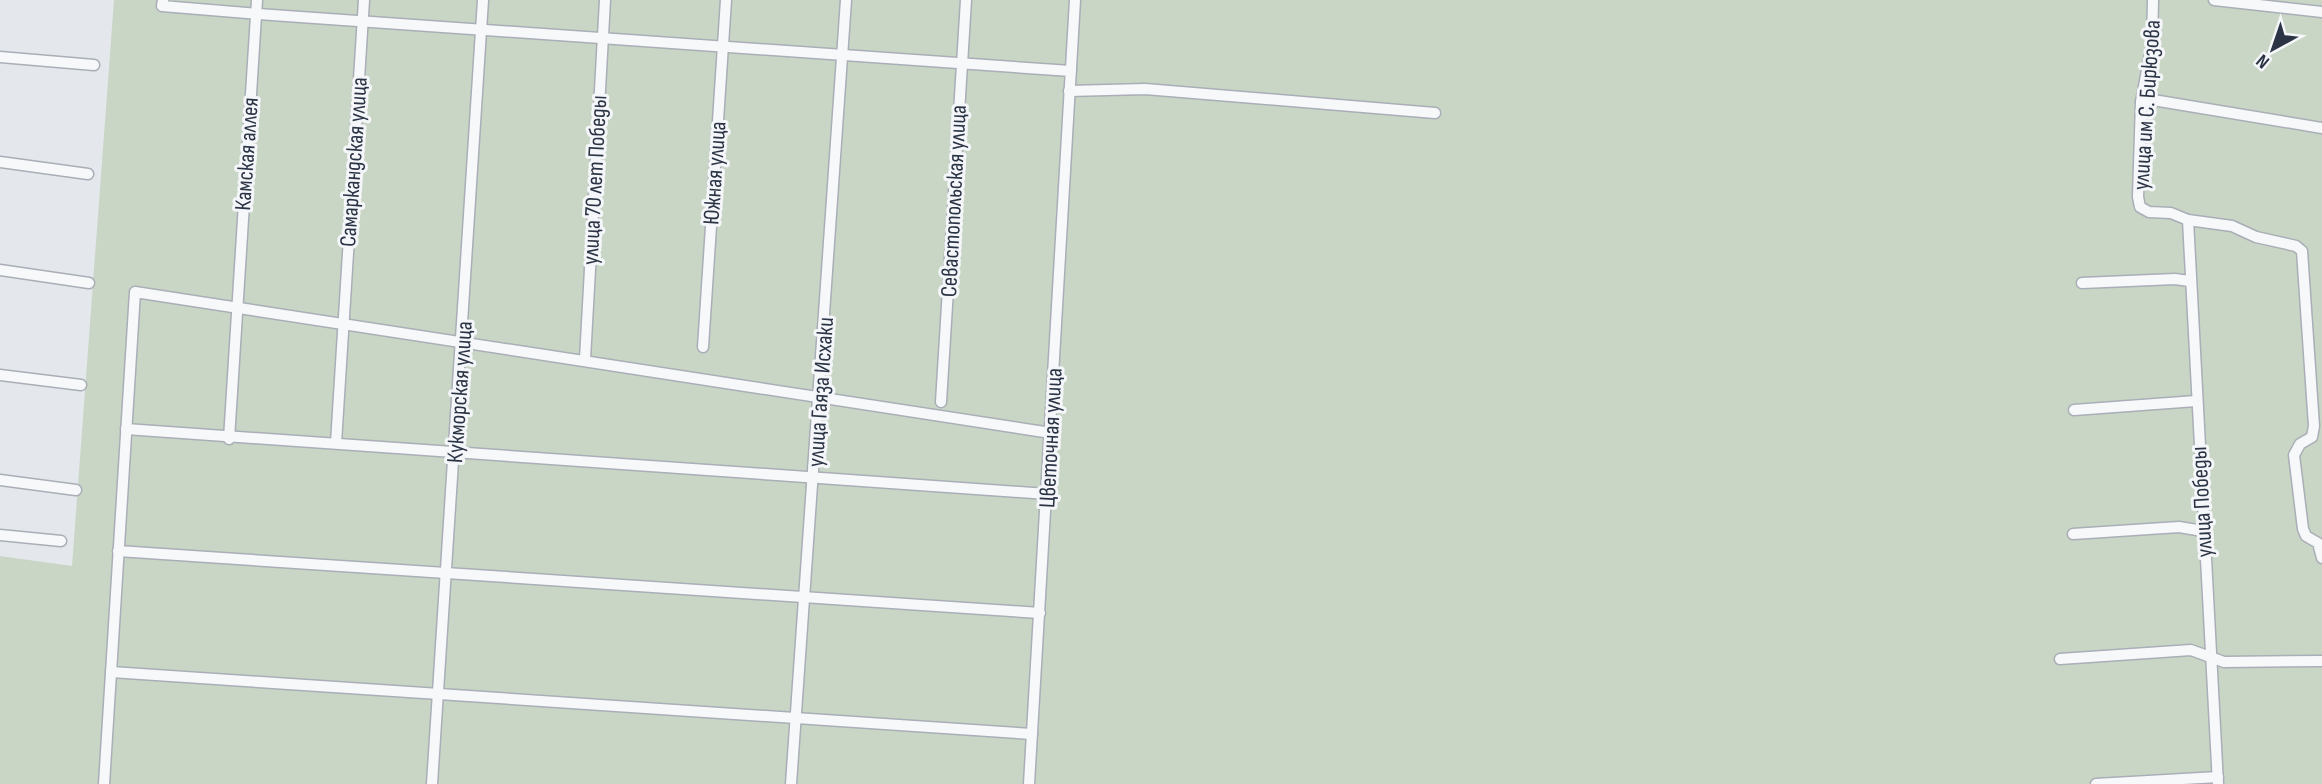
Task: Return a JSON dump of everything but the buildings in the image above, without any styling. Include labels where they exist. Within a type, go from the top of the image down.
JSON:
[{"type":"street","name":"Камская аллея","points":[[229,439],[257,0]]},
{"type":"street","name":"Самаркандская улица","points":[[336,443],[364,0]]},
{"type":"street","name":"Кукморская улица","points":[[432,784],[463,341],[483,0]]},
{"type":"street","name":"улица 70 лет Победы","points":[[584,359],[605,0]]},
{"type":"street","name":"Южная улица","points":[[703,347],[726,0]]},
{"type":"street","name":"улица Гаяза Исхаки","points":[[791,784],[846,0]]},
{"type":"street","name":"Севастопольская улица","points":[[941,402],[966,0]]},
{"type":"street","name":"Цветочная улица","points":[[1029,784],[1075,0]]},
{"type":"street","name":"улица им С. Бирюзова","points":[[2152,0],[2152,44],[2141,102],[2140,207],[2149,212],[2171,213],[2188,220],[2232,226],[2256,237],[2296,246],[2302,251],[2317,437]]},
{"type":"street","points":[[2214,0],[2322,12]]},
{"type":"street","points":[[162,3],[258,14],[602,40],[1071,71]]},
{"type":"street","points":[[0,57],[94,65]]},
{"type":"street","points":[[1069,92],[1145,89],[1435,113]]},
{"type":"street","points":[[2141,102],[2153,100],[2322,128]]},
{"type":"street","points":[[0,163],[88,174]]},
{"type":"street","name":"улица Победы","points":[[2188,220],[2189,281],[2218,781]]},
{"type":"street","points":[[0,270],[89,283]]},
{"type":"street","points":[[2082,283],[2175,279],[2189,281]]},
{"type":"street","points":[[104,784],[135,292],[1051,433]]},
{"type":"street","points":[[0,375],[81,385]]},
{"type":"street","points":[[2074,410],[2196,401]]},
{"type":"street","points":[[126,429],[229,439],[336,443],[454,454],[1047,494]]},
{"type":"street","points":[[2317,437],[2300,444],[2294,455],[2303,529],[2306,536],[2320,542],[2322,558]]},
{"type":"street","points":[[0,480],[76,490]]},
{"type":"street","points":[[2073,534],[2179,527],[2203,531]]},
{"type":"street","points":[[0,535],[61,541]]},
{"type":"street","points":[[118,551],[1040,613]]},
{"type":"street","points":[[2060,659],[2191,650],[2224,662],[2250,664],[2322,661]]},
{"type":"street","points":[[111,672],[1032,733]]},
{"type":"street","points":[[2095,784],[2218,781]]},
{"type":"green space","points":[[114,0],[2322,0],[2322,784],[0,784],[0,556],[72,566]]}]
